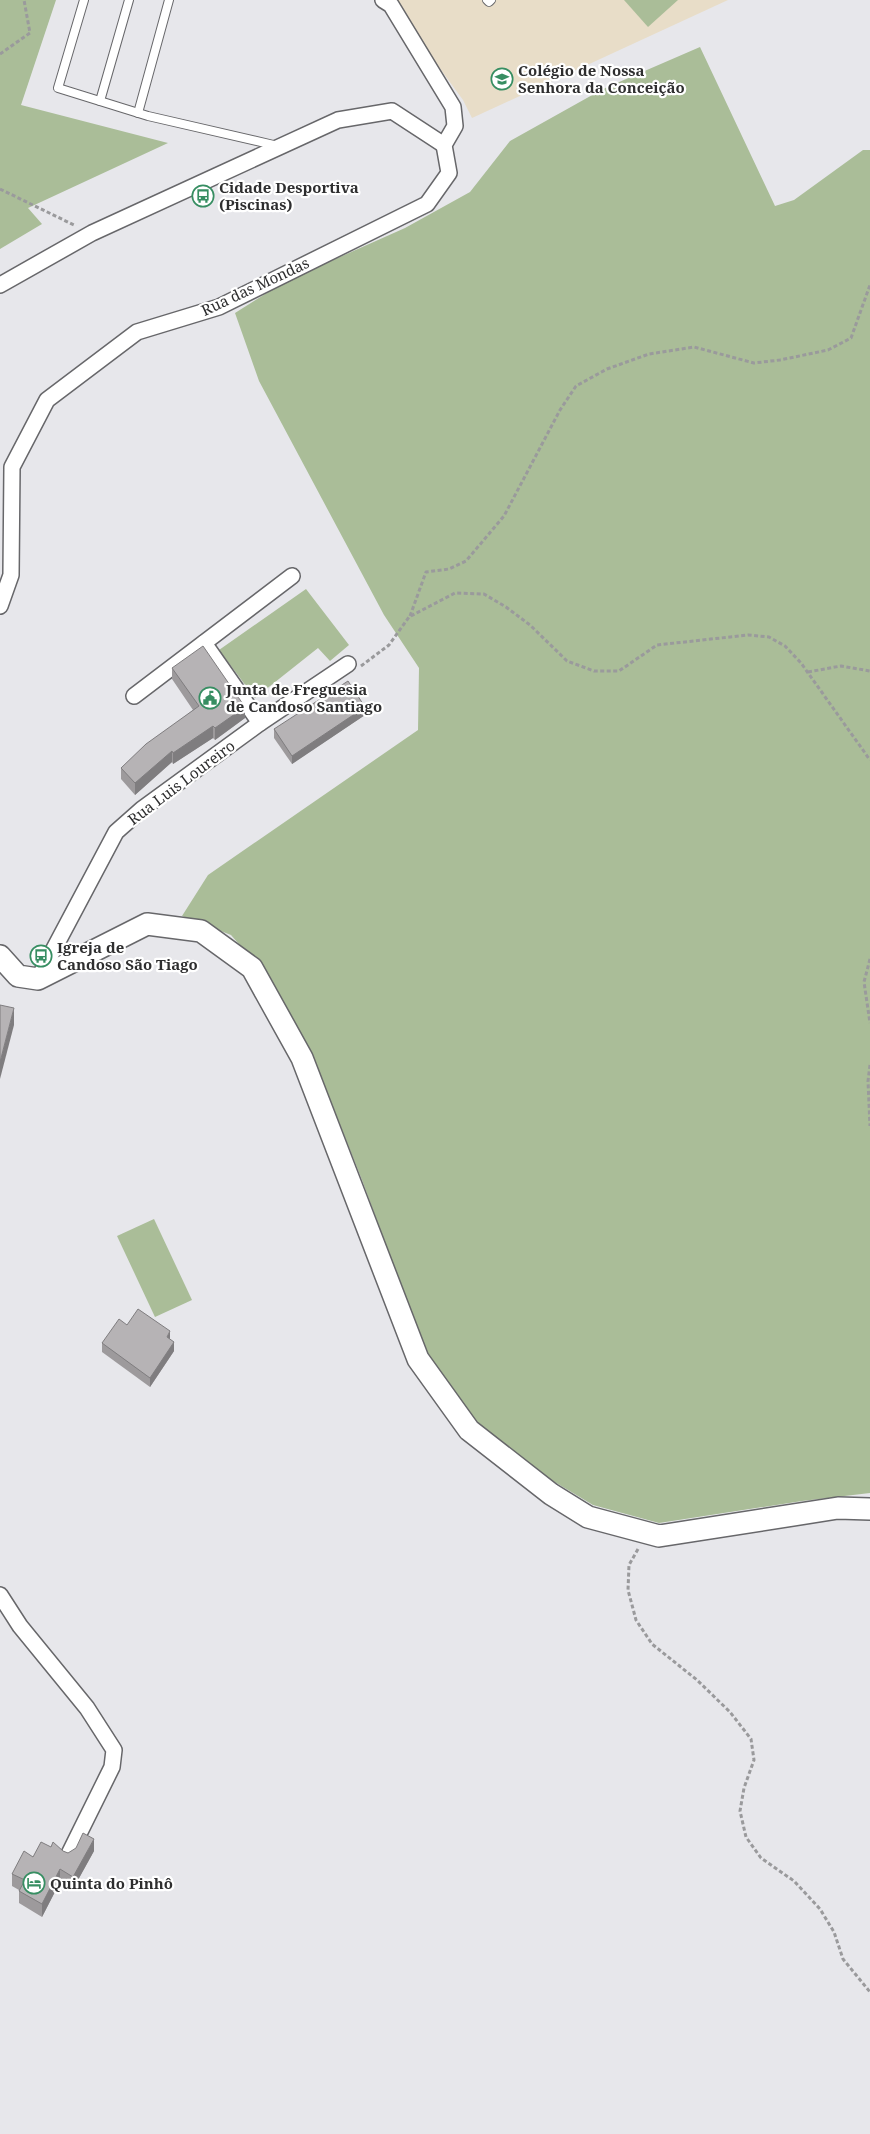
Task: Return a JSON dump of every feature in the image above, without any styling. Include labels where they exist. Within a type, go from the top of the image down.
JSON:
[{"type":"street","points":[[0,285],[92,233],[338,120],[392,111],[444,145],[455,126],[453,107],[392,5],[383,0]]},
{"type":"street","name":"Rua das Mondas","points":[[0,606],[11,575],[12,467],[47,400],[137,332],[219,306],[426,204],[449,172],[444,145]]},
{"type":"street","points":[[134,696],[292,576]]},
{"type":"street","points":[[204,643],[260,723]]},
{"type":"street","name":"Rua Luis Loureiro","points":[[38,978],[116,832],[142,809],[260,723],[348,664]]},
{"type":"street","points":[[0,956],[18,976],[38,978],[147,924],[202,931],[252,968],[302,1058],[418,1359],[470,1430],[551,1494],[588,1516],[659,1536],[838,1508],[870,1509]]},
{"type":"street","points":[[0,1594],[20,1626],[87,1708],[114,1750],[112,1767],[68,1856]]},
{"type":"lane","points":[[84,0],[58,88],[138,113],[280,146]]},
{"type":"lane","points":[[100,101],[129,0]]},
{"type":"lane","points":[[138,113],[169,0]]},
{"type":"path","points":[[0,54],[30,33],[24,0]]},
{"type":"path","points":[[0,189],[92,233]]},
{"type":"path","points":[[348,664],[363,666],[389,645],[409,617],[426,572],[449,569],[466,561],[504,516],[560,410],[576,386],[607,369],[649,354],[694,347],[754,363],[828,350],[851,338],[870,285]]},
{"type":"path","points":[[409,617],[455,593],[484,594],[506,607],[530,625],[567,661],[594,671],[618,671],[657,645],[748,635],[769,637],[785,646],[808,672],[870,760]]},
{"type":"path","points":[[808,672],[840,666],[870,670]]},
{"type":"path","points":[[870,959],[864,982],[870,1023]]},
{"type":"path","points":[[870,1065],[868,1081],[870,1126]]},
{"type":"path","points":[[646,1533],[629,1565],[628,1590],[636,1620],[652,1644],[730,1712],[751,1739],[754,1760],[744,1788],[740,1811],[746,1837],[761,1858],[794,1881],[820,1909],[834,1932],[843,1959],[870,1992]]},
{"type":"shaded area","name":"Colégio de Nossa Senhora da Conceição","points":[[396,0],[728,0],[472,118],[463,100],[433,59]]},
{"type":"green space","points":[[0,0],[56,0],[21,105],[168,143],[28,208],[42,224],[0,249]]},
{"type":"green space","points":[[624,0],[678,0],[648,27]]},
{"type":"green space","points":[[700,47],[775,206],[794,200],[863,150],[870,150],[870,1493],[802,1501],[659,1523],[593,1505],[533,1469],[469,1415],[424,1348],[362,1180],[317,1067],[270,980],[231,935],[182,916],[208,875],[418,730],[419,668],[384,615],[259,381],[235,313],[286,281],[405,228],[470,192],[510,141],[603,89]]},
{"type":"green space","points":[[306,589],[349,645],[330,661],[318,648],[255,698],[219,650]]},
{"type":"green space","points":[[154,1219],[192,1300],[155,1317],[117,1236]]},
{"type":"building","points":[[203,646],[245,707],[215,728],[213,726],[173,753],[172,751],[135,783],[121,768],[146,744],[199,706],[172,668]]},
{"type":"building","points":[[348,681],[365,707],[292,756],[274,729]]},
{"type":"building","points":[[0,1005],[14,1008],[0,1062]]},
{"type":"building","points":[[138,1309],[170,1331],[167,1337],[174,1342],[150,1378],[102,1343],[119,1319],[127,1325]]},
{"type":"building","name":"Quinta do Pinhô","points":[[83,1833],[94,1839],[73,1877],[60,1869],[42,1904],[19,1891],[25,1880],[12,1874],[24,1851],[33,1857],[41,1842],[51,1847],[53,1842],[68,1853],[76,1848]]},
{"type":"place","name":"Colégio de Nossa Senhora da Conceição","points":[[502,79]]},
{"type":"place","name":"Cidade Desportiva (Piscinas)","points":[[203,196]]},
{"type":"place","name":"Junta de Freguesia de Candoso Santiago","points":[[210,698]]},
{"type":"place","name":"Igreja de Candoso São Tiago","points":[[41,956]]},
{"type":"place","name":"Quinta do Pinhô","points":[[34,1883]]}]
